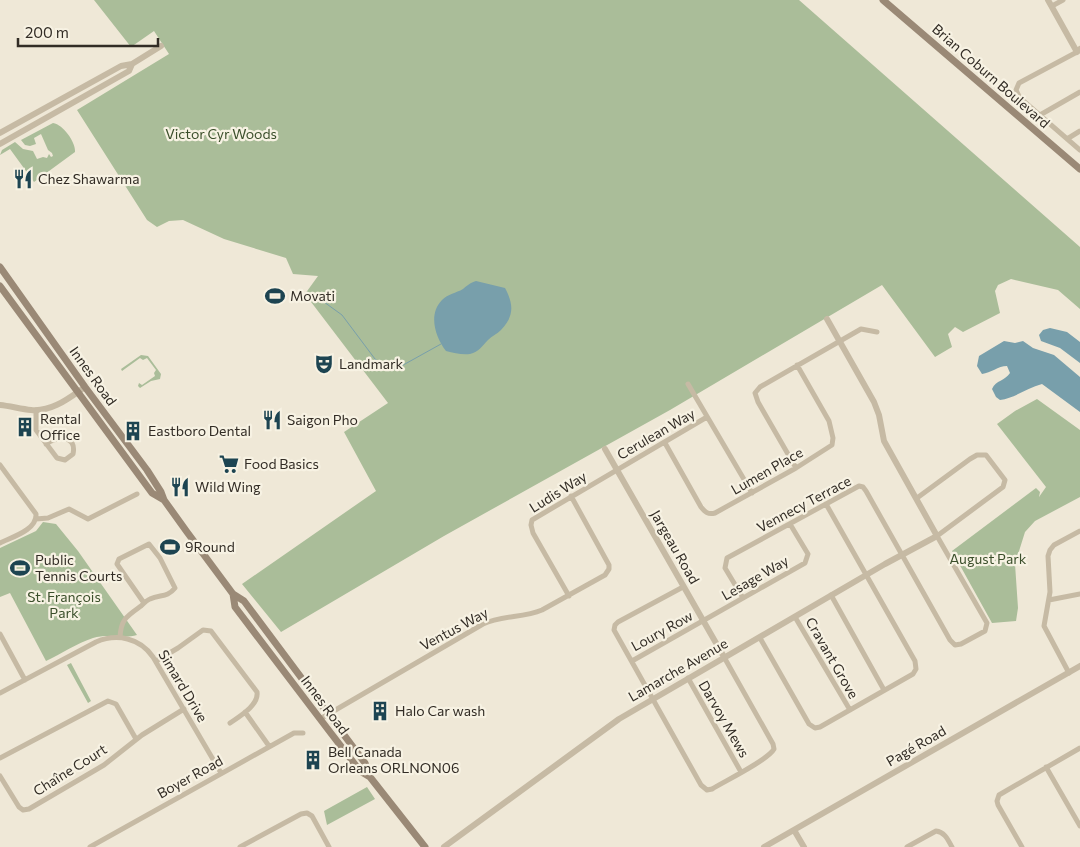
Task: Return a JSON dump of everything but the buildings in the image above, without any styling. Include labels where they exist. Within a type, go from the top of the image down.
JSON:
[{"type":"main road","name":"Brian Coburn Boulevard","points":[[884,1],[1080,169]]},
{"type":"main road","name":"Innes Road","points":[[0,268],[147,470],[164,500],[233,594],[244,601],[365,763],[370,777],[425,847]]},
{"type":"main road","name":"Innes Road","points":[[0,286],[152,493],[164,500]]},
{"type":"main road","name":"Innes Road","points":[[233,594],[235,607],[360,771],[370,777]]},
{"type":"street","points":[[1062,0],[1050,3],[1078,51],[1020,83],[1016,90],[1018,96],[1080,150]]},
{"type":"street","points":[[0,133],[121,66],[132,64],[161,46]]},
{"type":"street","points":[[0,144],[129,71],[132,64]]},
{"type":"street","points":[[1040,115],[1080,92]]},
{"type":"street","points":[[1067,139],[1080,131]]},
{"type":"street","points":[[827,319],[874,402],[879,415],[884,441],[987,623],[985,631],[961,644],[955,645],[950,640],[902,555]]},
{"type":"street","points":[[796,468],[758,402],[755,393],[760,387],[861,329],[877,332]]},
{"type":"street","name":"Lumen Place","points":[[665,442],[701,507],[708,514],[716,513],[796,468],[830,448],[833,438],[829,421],[797,366]]},
{"type":"street","points":[[688,384],[752,492]]},
{"type":"street","points":[[0,405],[36,410],[52,407],[85,387]]},
{"type":"street","points":[[36,410],[36,430],[46,444],[57,458],[65,460],[73,454],[73,446],[64,438],[46,444]]},
{"type":"street","name":"Cerulean Way","points":[[617,470],[707,417]]},
{"type":"street","name":"Jargeau Road","points":[[605,449],[724,657]]},
{"type":"street","points":[[917,498],[977,455],[986,455],[1005,480],[1003,487],[937,536]]},
{"type":"street","points":[[0,465],[36,514],[35,522],[28,528],[0,543]]},
{"type":"street","name":"Ludis Way","points":[[569,596],[535,537],[531,524],[532,520],[617,470]]},
{"type":"street","name":"Vennecy Terrace","points":[[743,598],[725,568],[727,558],[859,486],[863,487],[902,555]]},
{"type":"street","points":[[36,519],[48,518],[69,508],[88,519],[137,494]]},
{"type":"street","name":"Ventus Way","points":[[320,719],[484,624],[503,617],[536,612],[569,596],[608,572],[607,561],[571,496]]},
{"type":"street","points":[[760,638],[811,727],[820,727],[913,674],[916,669],[916,665],[826,504]]},
{"type":"street","name":"Lesage Way","points":[[703,620],[805,563],[808,554],[790,524]]},
{"type":"street","points":[[1069,672],[1044,626],[1049,600],[1049,552],[1054,545],[1080,531]]},
{"type":"street","name":"Lamarche Avenue","points":[[444,847],[610,725],[831,595],[937,536]]},
{"type":"street","points":[[120,638],[125,618],[152,598],[164,596],[175,588],[160,558],[149,544],[119,559],[117,564],[144,603]]},
{"type":"street","points":[[683,587],[615,625],[616,635],[704,789],[712,789],[772,753],[774,749],[773,744],[724,657]]},
{"type":"street","points":[[1049,600],[1080,594]]},
{"type":"street","points":[[831,595],[884,690]]},
{"type":"street","name":"Cravant Grove","points":[[795,617],[850,710]]},
{"type":"street","name":"Loury Row","points":[[632,661],[703,620]]},
{"type":"street","points":[[156,661],[203,630],[210,631],[257,692],[255,702],[230,723]]},
{"type":"street","points":[[0,634],[25,680]]},
{"type":"street","name":"Simard Drive","points":[[0,694],[96,642],[112,638],[133,640],[144,646],[156,661],[221,773]]},
{"type":"street","name":"Pagé Road","points":[[764,847],[1080,666]]},
{"type":"street","name":"Darvoy Mews","points":[[688,678],[741,772]]},
{"type":"street","points":[[0,758],[108,700],[116,704],[136,739]]},
{"type":"street","name":"Chaîne Court","points":[[0,776],[19,807],[23,810],[29,809],[104,765],[136,739],[184,709]]},
{"type":"street","points":[[245,712],[269,746]]},
{"type":"street","name":"Boyer Road","points":[[90,847],[269,746],[294,733],[303,733]]},
{"type":"street","points":[[1022,847],[998,805],[997,798],[1002,793],[1080,748]]},
{"type":"street","points":[[1046,767],[1080,826]]},
{"type":"street","points":[[240,847],[301,814],[307,813],[312,816],[329,847]]},
{"type":"street","points":[[794,830],[804,847]]},
{"type":"street","points":[[907,847],[936,831],[945,836],[952,847]]},
{"type":"green space","name":"Victor Cyr Woods","points":[[94,0],[799,0],[1080,247],[1080,309],[1058,290],[1011,279],[998,285],[995,291],[1000,313],[963,332],[955,327],[948,334],[952,347],[935,357],[882,285],[670,410],[444,536],[281,632],[242,584],[376,491],[344,432],[388,403],[305,294],[318,276],[293,274],[286,258],[224,239],[183,220],[169,221],[157,227],[147,220],[77,110],[169,54],[154,31],[131,47]]},
{"type":"green space","points":[[53,123],[61,127],[68,135],[74,144],[75,152],[34,182],[10,149],[0,155],[2,150],[15,142],[23,149],[33,151],[37,159],[47,158],[49,154],[51,157],[53,156],[48,150],[41,134],[34,138],[36,144],[30,146],[25,145],[21,140]]},
{"type":"green space","points":[[141,355],[148,356],[161,374],[160,379],[151,381],[140,388],[138,386],[139,383],[142,385],[155,376],[156,370],[147,358],[143,360],[140,358],[122,371],[121,369]]},
{"type":"green space","name":"August Park","points":[[1037,399],[1080,430],[1080,497],[1035,521],[1025,532],[1015,564],[1018,608],[1016,621],[992,623],[952,551],[1036,488],[1040,492],[1039,497],[1046,487],[997,424]]},
{"type":"green space","name":"St. François Park","points":[[43,522],[56,524],[78,551],[137,635],[93,638],[46,661],[10,593],[0,597],[0,548],[36,531]]},
{"type":"green space","points":[[71,663],[91,701],[88,703],[67,665]]},
{"type":"green space","points":[[367,787],[375,799],[327,825],[324,811]]},
{"type":"water","points":[[476,281],[505,288],[511,305],[508,320],[501,330],[476,352],[464,354],[446,351],[436,332],[435,312],[442,300],[447,296]]},
{"type":"water","points":[[1050,328],[1067,332],[1080,342],[1080,363],[1060,348],[1041,341],[1039,335],[1043,330]]},
{"type":"water","points":[[1004,341],[1015,343],[1023,341],[1033,348],[1054,355],[1080,377],[1080,412],[1042,384],[1005,399],[1000,400],[996,397],[992,389],[1010,373],[1007,366],[982,374],[977,366],[979,356]]},
{"type":"waterway","points":[[324,302],[342,315],[375,359],[385,367],[396,369],[441,344]]},
{"type":"place","name":"Chez Shawarma","points":[[23,179]]},
{"type":"place","name":"Movati","points":[[275,296]]},
{"type":"place","name":"Landmark","points":[[324,364]]},
{"type":"place","name":"Saigon Pho","points":[[272,420]]},
{"type":"place","name":"Rental Office","points":[[25,427]]},
{"type":"place","name":"Eastboro Dental","points":[[133,431]]},
{"type":"place","name":"Food Basics","points":[[229,464]]},
{"type":"place","name":"Wild Wing","points":[[180,487]]},
{"type":"place","name":"9Round","points":[[170,547]]},
{"type":"place","name":"Public Tennis Courts","points":[[20,568]]},
{"type":"place","name":"Halo Car wash","points":[[380,711]]},
{"type":"place","name":"Bell Canada Orleans ORLNON06","points":[[313,760]]}]
